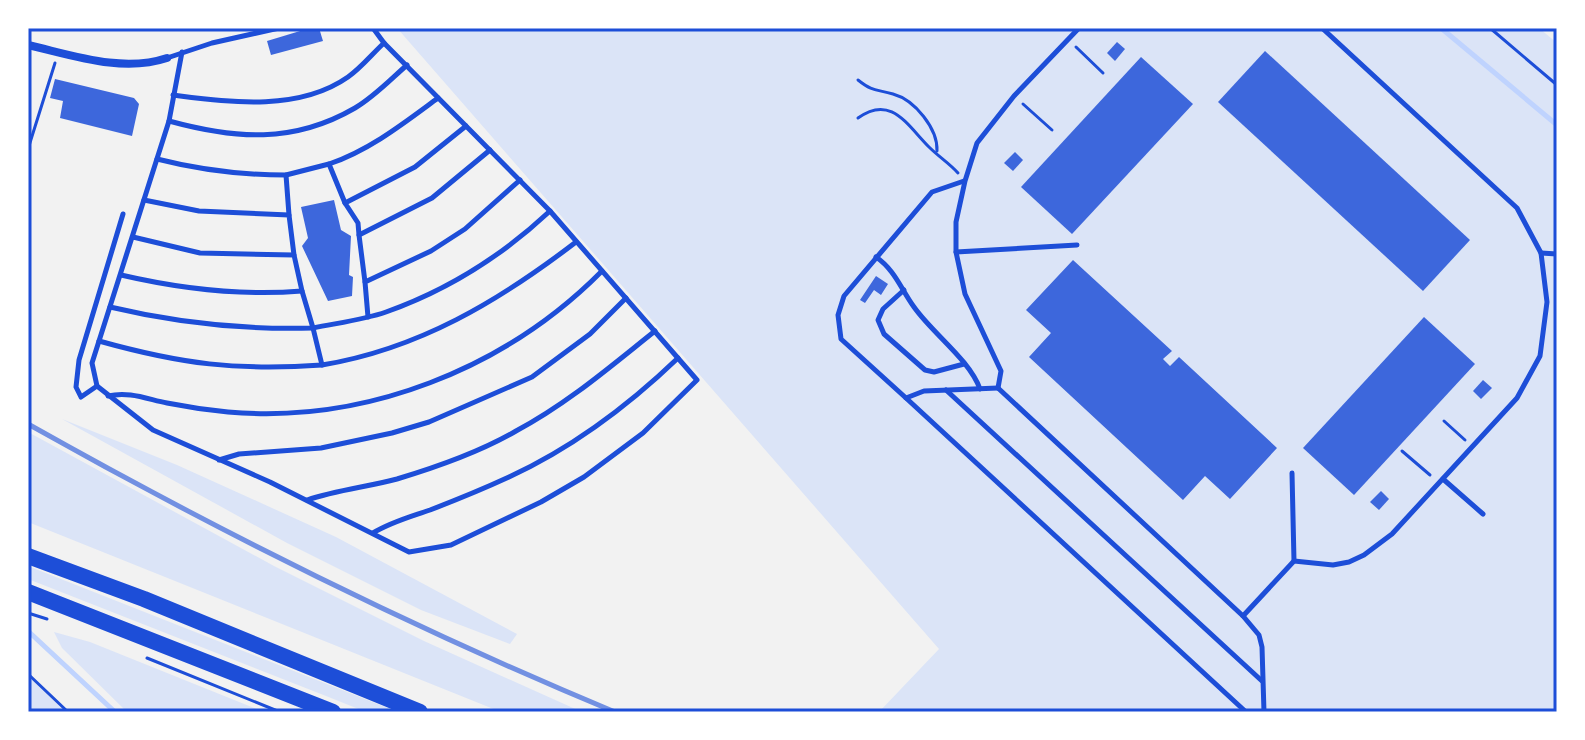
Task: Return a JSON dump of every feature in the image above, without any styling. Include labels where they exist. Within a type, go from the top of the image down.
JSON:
[{"type":"main road","points":[[28,556],[144,599],[420,712]]},
{"type":"main road","points":[[28,592],[333,712]]},
{"type":"street","points":[[28,45],[121,64],[141,64],[167,58]]},
{"type":"lane","points":[[167,58],[279,28]]},
{"type":"lane","points":[[182,52],[169,121],[92,363],[97,386],[153,430],[270,482],[409,552],[451,545],[584,477],[643,433],[697,380],[550,211],[384,43],[373,28]]},
{"type":"lane","points":[[998,388],[1001,371],[965,294],[956,252],[956,222],[965,181],[977,143],[1014,96],[1079,28]]},
{"type":"lane","points":[[1294,561],[1333,565],[1349,562],[1392,534],[1517,398],[1540,356],[1547,302],[1541,253],[1517,208],[1322,28]]},
{"type":"lane","points":[[173,95],[232,103],[289,99],[322,90],[348,77],[384,43]]},
{"type":"lane","points":[[169,121],[201,130],[238,134],[267,136],[297,132],[357,107],[407,65]]},
{"type":"lane","points":[[157,159],[210,171],[286,175],[351,157],[438,98]]},
{"type":"lane","points":[[345,203],[415,167],[466,126]]},
{"type":"lane","points":[[359,235],[432,198],[490,150]]},
{"type":"lane","points":[[329,164],[345,203],[358,223],[368,317]]},
{"type":"lane","points":[[286,175],[294,255],[322,365]]},
{"type":"lane","points":[[365,282],[431,251],[465,229],[520,180]]},
{"type":"lane","points":[[965,181],[932,192],[844,296],[838,315],[841,339],[1246,712]]},
{"type":"lane","points":[[144,200],[199,211],[289,215]]},
{"type":"lane","points":[[110,307],[227,327],[313,328],[368,317],[420,298],[475,270],[515,242],[550,211]]},
{"type":"lane","points":[[97,386],[81,397],[76,387],[79,360],[123,214]]},
{"type":"lane","points":[[133,237],[200,253],[294,255]]},
{"type":"lane","points":[[99,341],[181,362],[231,368],[322,365],[397,347],[458,320],[502,296],[576,242]]},
{"type":"lane","points":[[956,252],[1077,245]]},
{"type":"lane","points":[[1541,253],[1557,254]]},
{"type":"lane","points":[[876,257],[887,265],[931,330],[975,375],[980,389]]},
{"type":"lane","points":[[107,396],[123,393],[197,408],[266,413],[327,409],[401,395],[479,361],[510,343],[602,271]]},
{"type":"lane","points":[[121,275],[196,290],[243,294],[302,291]]},
{"type":"lane","points":[[904,290],[883,309],[878,320],[884,334],[925,370],[934,372],[964,364]]},
{"type":"lane","points":[[218,461],[239,454],[321,448],[429,422],[532,377],[590,334],[626,298]]},
{"type":"lane","points":[[307,500],[336,490],[395,479],[452,460],[515,432],[562,403],[655,331]]},
{"type":"lane","points":[[372,534],[390,523],[511,477],[576,441],[643,391],[678,358]]},
{"type":"lane","points":[[906,398],[924,391],[998,388],[1243,616],[1259,635],[1264,712]]},
{"type":"lane","points":[[946,389],[1263,682]]},
{"type":"lane","points":[[1243,616],[1294,561],[1292,473]]},
{"type":"lane","points":[[1441,481],[1483,514]]},
{"type":"path","points":[[1490,28],[1557,85]]},
{"type":"path","points":[[1067,38],[1103,73]]},
{"type":"path","points":[[28,149],[59,52]]},
{"type":"path","points":[[858,80],[871,91],[900,97],[919,112],[936,134],[937,154]]},
{"type":"path","points":[[1014,96],[1052,130]]},
{"type":"path","points":[[858,118],[871,109],[888,110],[908,125],[965,181]]},
{"type":"path","points":[[1444,421],[1472,447]]},
{"type":"path","points":[[1402,451],[1441,481]]},
{"type":"path","points":[[28,613],[49,619]]},
{"type":"path","points":[[147,658],[280,712]]},
{"type":"path","points":[[28,674],[68,712]]},
{"type":"shaded area","points":[[397,28],[1539,28],[1557,43],[1557,712],[879,712],[939,649]]},
{"type":"shaded area","points":[[62,419],[177,465],[336,537],[517,634],[510,644],[421,610],[287,543]]},
{"type":"shaded area","points":[[28,432],[274,566],[424,641],[582,712],[501,712],[28,522]]},
{"type":"shaded area","points":[[28,566],[398,712],[366,712],[28,579]]},
{"type":"shaded area","points":[[54,632],[90,642],[264,712],[127,712],[62,648]]},
{"type":"shaded area","points":[[28,674],[65,712],[28,712]]},
{"type":"building","points":[[319,28],[323,41],[271,55],[267,41]]},
{"type":"building","points":[[1117,42],[1125,49],[1115,61],[1107,53]]},
{"type":"building","points":[[1265,51],[1470,240],[1423,291],[1218,102]]},
{"type":"building","points":[[1141,57],[1193,104],[1072,234],[1021,187]]},
{"type":"building","points":[[55,79],[134,98],[139,104],[132,136],[60,118],[63,101],[50,98]]},
{"type":"building","points":[[1015,152],[1023,160],[1013,171],[1004,163]]},
{"type":"building","points":[[334,200],[341,230],[351,236],[349,275],[353,277],[352,296],[328,301],[302,246],[308,238],[301,207]]},
{"type":"building","points":[[1073,260],[1172,351],[1163,359],[1170,366],[1179,357],[1277,448],[1230,499],[1205,476],[1183,500],[1029,357],[1051,333],[1026,310]]},
{"type":"building","points":[[876,276],[888,284],[881,295],[874,290],[865,303],[860,300]]},
{"type":"building","points":[[1424,317],[1475,364],[1354,495],[1303,448]]},
{"type":"building","points":[[1483,380],[1492,388],[1481,399],[1473,391]]},
{"type":"building","points":[[1381,491],[1389,499],[1379,510],[1370,502]]},
{"type":"waterway","points":[[1441,28],[1557,125]]},
{"type":"waterway","points":[[28,631],[115,712]]},
{"type":"railway","points":[[28,424],[317,577],[465,647],[615,712]]}]
